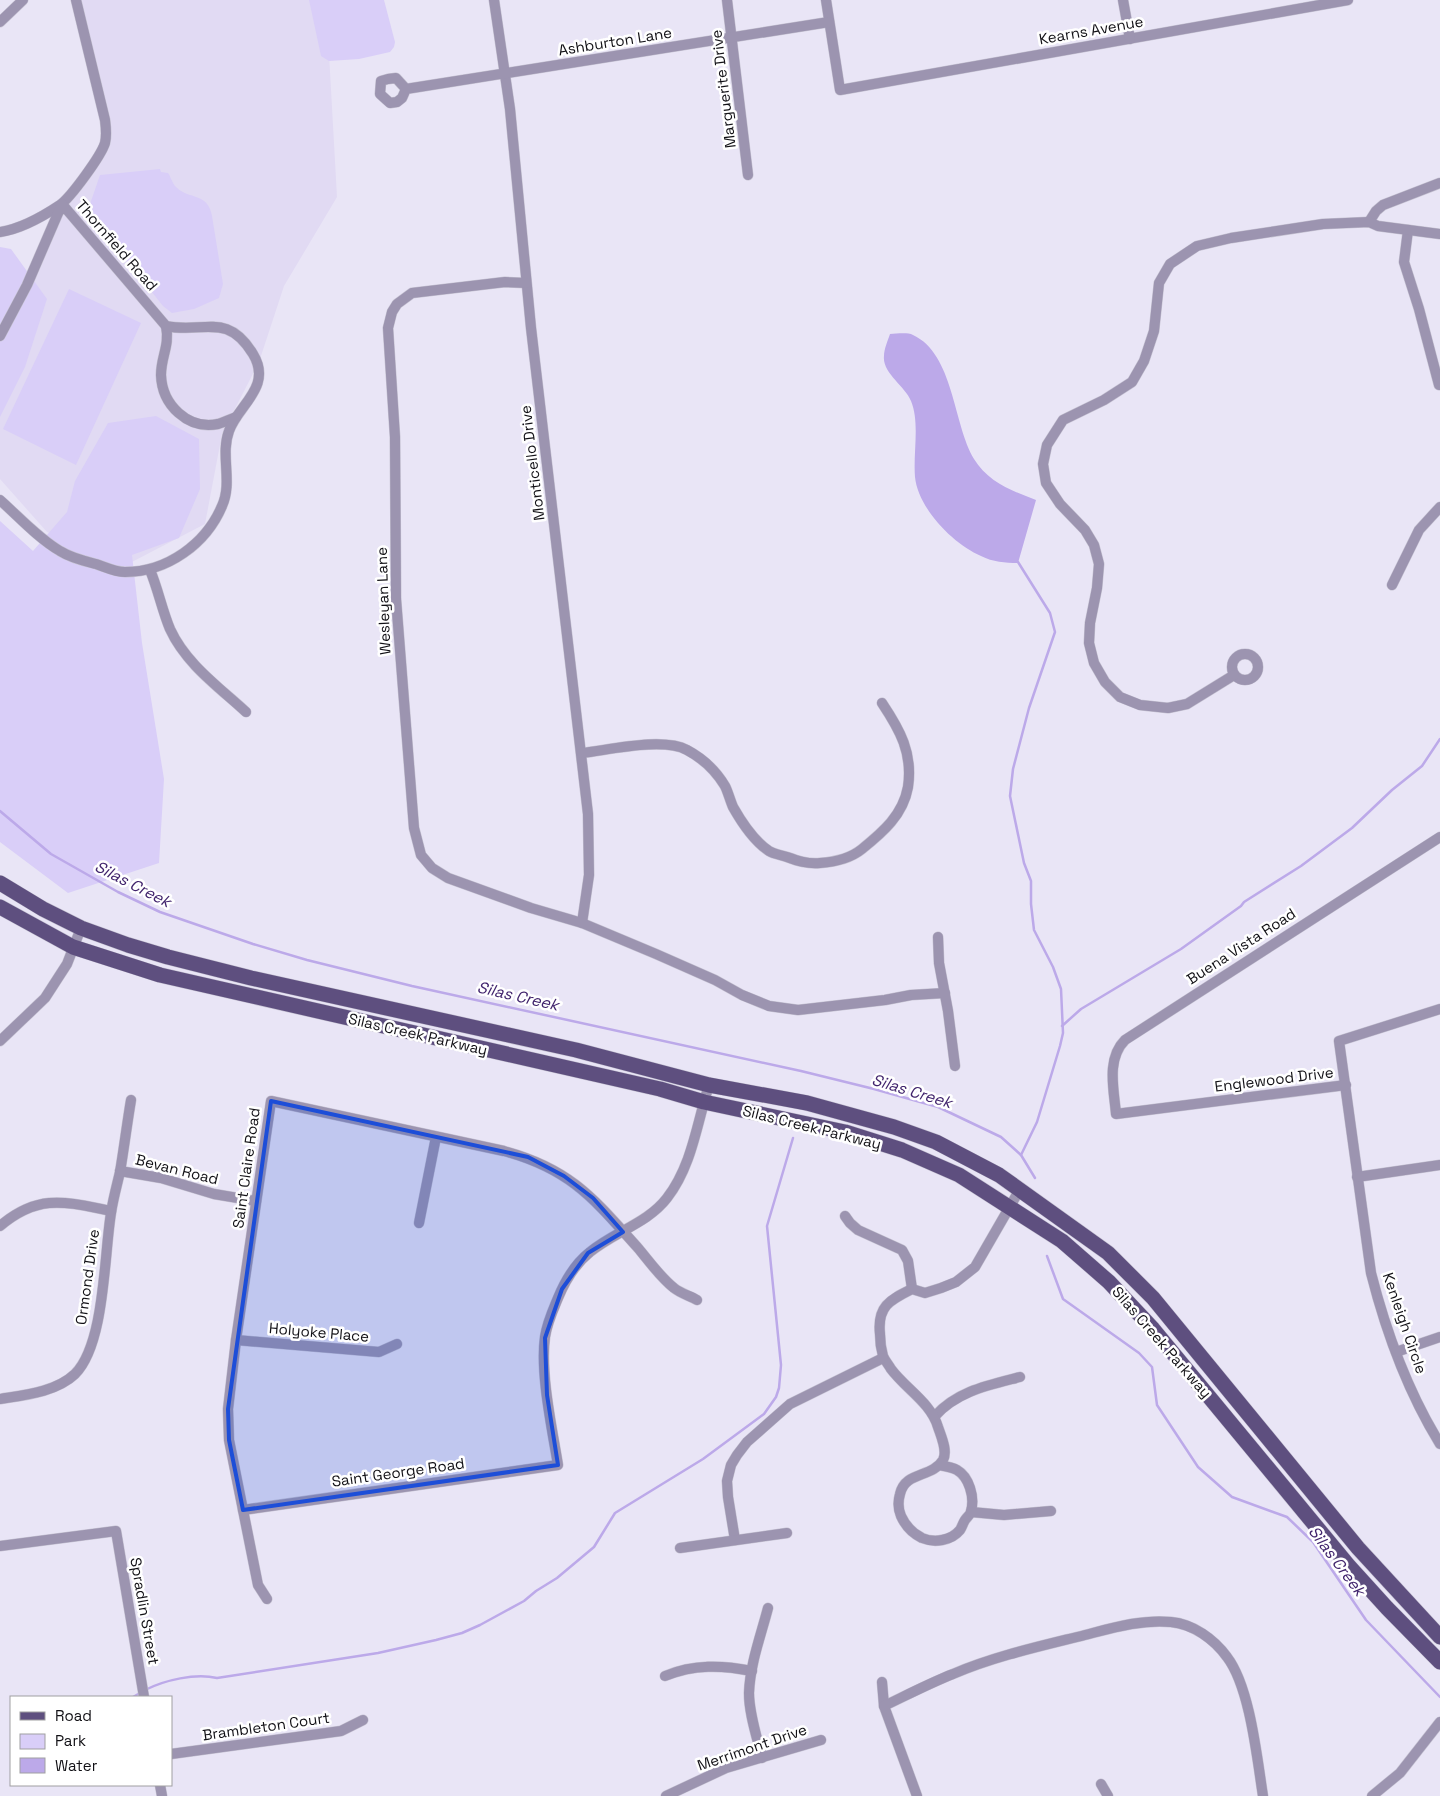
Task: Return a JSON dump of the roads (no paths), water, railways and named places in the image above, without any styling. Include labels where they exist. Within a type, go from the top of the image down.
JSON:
[{"type":"main road","name":"Silas Creek Parkway","points":[[0,884],[81,928],[128,945],[193,964],[576,1050],[709,1085],[807,1103],[894,1127],[936,1142],[1020,1189],[1108,1253],[1134,1278],[1182,1333],[1358,1548],[1440,1637]]},
{"type":"main road","name":"Silas Creek Parkway","points":[[0,907],[73,947],[160,975],[660,1089],[704,1102],[844,1132],[902,1150],[959,1176],[1062,1241],[1115,1289],[1153,1329],[1348,1565],[1440,1662]]},
{"type":"street","points":[[0,22],[23,0]]},
{"type":"street","points":[[0,232],[22,226],[62,204],[100,154],[107,136],[105,120],[76,0]]},
{"type":"street","name":"Monticello Drive","points":[[494,0],[510,109],[526,282],[588,814],[589,874],[582,923]]},
{"type":"street","name":"Marguerite Drive","points":[[727,0],[748,175]]},
{"type":"street","points":[[826,0],[829,22]]},
{"type":"street","points":[[1123,0],[1130,39]]},
{"type":"street","name":"Kearns Avenue","points":[[829,22],[840,90],[1348,0]]},
{"type":"street","name":"Ashburton Lane","points":[[406,89],[829,22]]},
{"type":"street","points":[[1369,222],[1376,210],[1383,205],[1440,183]]},
{"type":"street","name":"Thornfield Road","points":[[0,336],[27,285],[62,204],[166,326]]},
{"type":"street","points":[[1234,674],[1187,704],[1168,708],[1140,705],[1120,697],[1105,682],[1094,663],[1089,643],[1090,623],[1097,588],[1099,564],[1094,545],[1086,530],[1060,504],[1046,483],[1043,464],[1047,445],[1063,420],[1104,400],[1132,382],[1144,361],[1154,331],[1159,284],[1170,264],[1197,246],[1231,238],[1323,224],[1369,222],[1378,226],[1440,234]]},
{"type":"street","points":[[1408,230],[1404,262],[1419,309],[1439,385]]},
{"type":"street","name":"Wesleyan Lane","points":[[526,282],[505,282],[412,293],[397,304],[392,312],[388,328],[395,445],[396,599],[414,828],[421,855],[432,868],[448,878],[531,908],[582,923],[715,980],[742,995],[769,1006],[798,1010],[912,995],[945,994]]},
{"type":"street","points":[[0,500],[30,527],[65,554],[123,572],[150,570],[173,560],[183,553],[202,538],[216,518],[223,504],[225,492],[226,439],[231,426],[249,401],[258,381],[257,362],[237,335],[222,328],[211,326],[174,328],[166,326],[168,343],[162,361],[162,384],[168,401],[174,410],[186,420],[201,424],[219,424],[236,417]]},
{"type":"street","points":[[1392,585],[1419,530],[1440,507]]},
{"type":"street","points":[[150,570],[161,606],[180,647],[195,666],[246,712]]},
{"type":"street","points":[[582,753],[660,744],[684,749],[706,762],[725,786],[733,806],[749,832],[769,851],[807,864],[825,862],[855,855],[881,834],[900,811],[907,789],[910,768],[904,739],[896,723],[882,703]]},
{"type":"street","name":"Buena Vista Road","points":[[1116,1114],[1113,1065],[1118,1050],[1125,1040],[1440,836]]},
{"type":"street","points":[[0,1041],[45,998],[67,964],[81,928]]},
{"type":"street","points":[[938,936],[939,963],[955,1066]]},
{"type":"street","name":"Englewood Drive","points":[[1116,1114],[1346,1086],[1339,1041],[1440,1009]]},
{"type":"street","points":[[623,1232],[651,1213],[666,1199],[680,1180],[689,1157],[709,1085]]},
{"type":"street","name":"Kenleigh Circle","points":[[1346,1086],[1371,1273],[1378,1301],[1396,1352],[1419,1404],[1440,1444]]},
{"type":"street","name":"Ormond Drive","points":[[0,1399],[28,1395],[59,1384],[76,1373],[92,1345],[97,1321],[111,1211],[120,1171],[130,1100]]},
{"type":"street","name":"Saint Claire Road","points":[[267,1599],[258,1584],[242,1510],[229,1440],[228,1409],[236,1340],[271,1101],[436,1138],[504,1151],[547,1165],[581,1188],[674,1288],[697,1300]]},
{"type":"street","points":[[420,1223],[436,1138]]},
{"type":"street","points":[[1357,1177],[1440,1165]]},
{"type":"street","name":"Bevan Road","points":[[120,1171],[161,1178],[214,1194],[256,1201]]},
{"type":"street","points":[[939,1465],[954,1468],[968,1481],[971,1512],[958,1531],[944,1540],[936,1541],[924,1539],[910,1530],[903,1520],[898,1504],[903,1485],[909,1479],[939,1465],[944,1459],[945,1451],[935,1416],[898,1378],[883,1358],[879,1326],[882,1310],[894,1298],[912,1290],[925,1293],[941,1288],[966,1275],[979,1260],[1020,1189]]},
{"type":"street","points":[[0,1226],[20,1212],[47,1202],[75,1204],[111,1211]]},
{"type":"street","points":[[845,1216],[850,1224],[858,1230],[902,1250],[908,1261],[912,1290]]},
{"type":"street","name":"Saint George Road","points":[[242,1510],[558,1465],[545,1371],[547,1326],[562,1288],[580,1262],[598,1245],[623,1232]]},
{"type":"street","points":[[1396,1352],[1440,1337]]},
{"type":"street","name":"Holyoke Place","points":[[236,1340],[379,1352],[397,1344]]},
{"type":"street","points":[[735,1540],[727,1481],[731,1465],[747,1442],[790,1404],[883,1358]]},
{"type":"street","points":[[935,1416],[950,1402],[964,1394],[1020,1377]]},
{"type":"street","points":[[971,1512],[1004,1515],[1051,1511]]},
{"type":"street","name":"Spradlin Street","points":[[0,1546],[116,1531],[144,1696]]},
{"type":"street","points":[[680,1548],[787,1533]]},
{"type":"street","points":[[762,1758],[749,1694],[752,1671],[768,1608]]},
{"type":"street","points":[[884,1706],[955,1673],[1044,1645],[1135,1624],[1172,1622],[1184,1625],[1206,1636],[1218,1646],[1234,1666],[1244,1696],[1263,1796]]},
{"type":"street","points":[[665,1676],[680,1670],[700,1666],[752,1671]]},
{"type":"street","points":[[882,1682],[884,1706],[917,1796]]},
{"type":"street","name":"Brambleton Court","points":[[172,1754],[341,1731],[362,1720]]},
{"type":"street","points":[[1372,1796],[1400,1773],[1440,1722]]},
{"type":"street","name":"Merrimont Drive","points":[[666,1796],[726,1768],[821,1740]]},
{"type":"street","points":[[1101,1784],[1108,1796]]},
{"type":"water","points":[[890,334],[911,334],[927,344],[937,357],[945,373],[961,428],[974,459],[993,480],[1036,500],[1018,563],[995,561],[986,558],[959,543],[939,524],[923,501],[915,477],[916,428],[914,410],[908,395],[890,374],[884,362],[885,350]]},
{"type":"waterway","points":[[1018,562],[1050,613],[1055,632],[1029,708],[1013,769],[1010,796],[1024,863],[1031,881],[1034,930],[1053,967],[1061,989],[1063,1033],[1037,1122],[1021,1155]]},
{"type":"waterway","points":[[1062,1026],[1081,1009],[1181,949],[1244,902],[1301,866],[1352,828],[1392,790],[1422,766],[1440,739]]},
{"type":"waterway","name":"Silas Creek","points":[[0,811],[51,854],[118,892],[160,912],[253,944],[307,960],[412,986],[801,1071],[938,1107],[1001,1137],[1021,1155],[1035,1178]]},
{"type":"waterway","points":[[145,1690],[180,1678],[199,1676],[217,1678],[378,1653],[462,1633],[480,1625],[524,1601],[557,1578],[594,1547],[615,1513],[703,1459],[764,1414],[776,1397],[779,1388],[781,1365],[767,1226],[793,1138]]},
{"type":"waterway","name":"Silas Creek","points":[[1047,1256],[1063,1299],[1139,1353],[1152,1367],[1157,1405],[1198,1467],[1232,1497],[1287,1517],[1313,1542],[1366,1620],[1440,1697]]},
{"type":"waterway","points":[[135,1696],[140,1693]]}]
